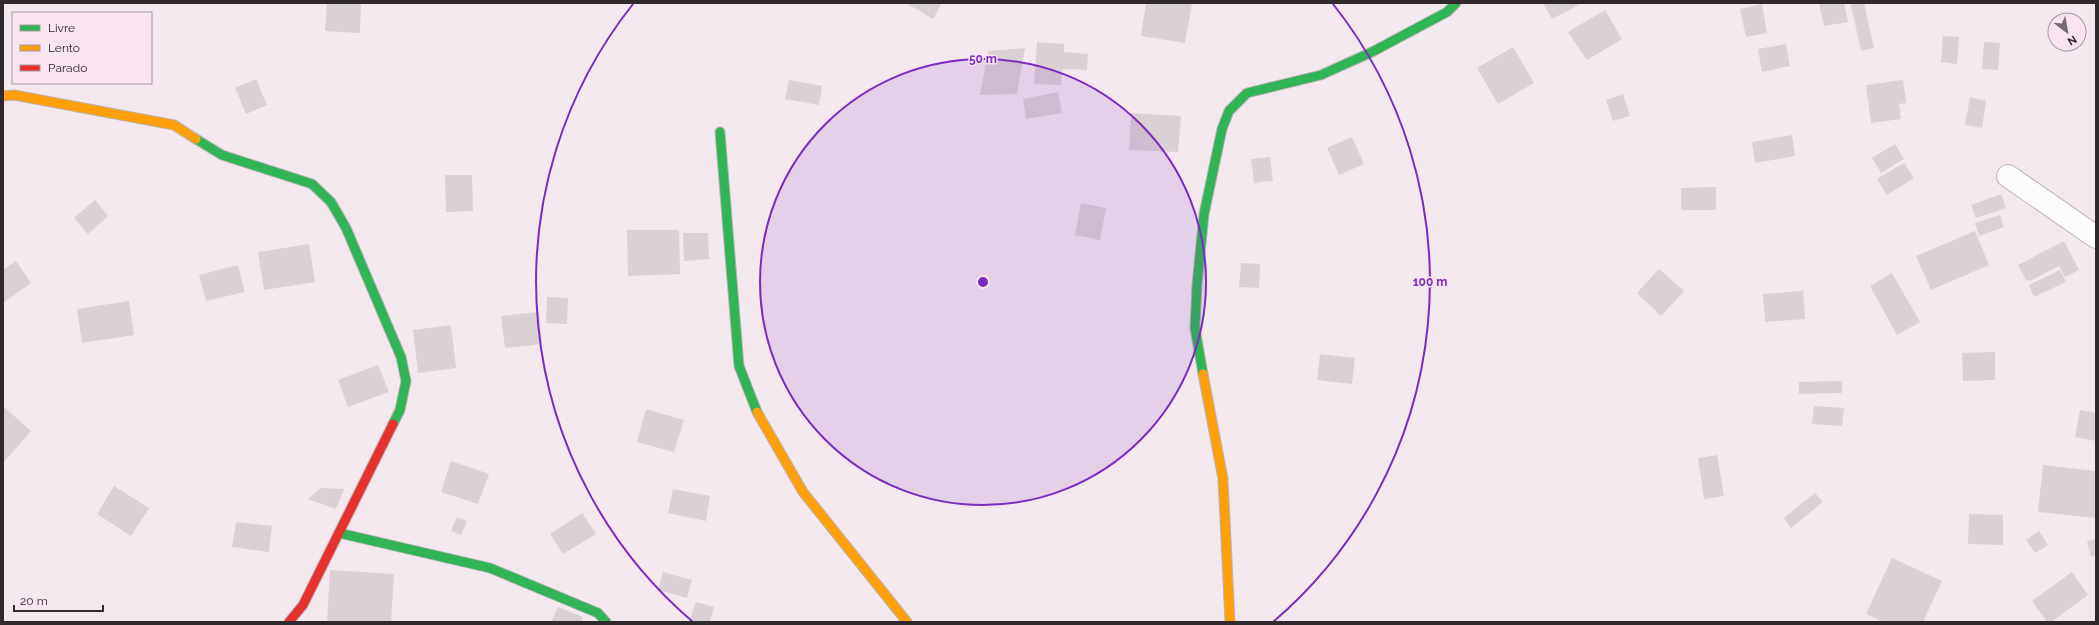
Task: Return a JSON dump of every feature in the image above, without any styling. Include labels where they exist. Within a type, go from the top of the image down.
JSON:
[{"type":"street","points":[[1230,622],[1223,479],[1195,328],[1196,285],[1204,214],[1222,129],[1229,111],[1247,93],[1320,75],[1372,52],[1427,23],[1447,12],[1456,3]]},
{"type":"street","points":[[3,96],[14,95],[174,125],[222,156],[312,184],[332,202],[346,228],[401,357],[406,381],[400,410],[303,605],[289,622]]},
{"type":"street","points":[[720,132],[739,366],[756,410],[803,492],[907,622]]},
{"type":"street","points":[[2008,176],[2096,237]]},
{"type":"street","points":[[339,533],[490,568],[598,613],[606,622]]},
{"type":"building","points":[[327,3],[361,3],[360,33],[325,31]]},
{"type":"building","points":[[906,3],[942,3],[933,19]]},
{"type":"building","points":[[1146,3],[1192,3],[1185,43],[1141,36]]},
{"type":"building","points":[[1543,3],[1582,3],[1552,19]]},
{"type":"building","points":[[1819,3],[1844,3],[1848,22],[1824,26]]},
{"type":"building","points":[[1864,3],[1874,48],[1861,51],[1851,5]]},
{"type":"building","points":[[1762,4],[1767,33],[1746,37],[1740,9]]},
{"type":"building","points":[[1605,10],[1622,39],[1587,60],[1568,32]]},
{"type":"building","points":[[1943,36],[1959,37],[1957,64],[1941,62]]},
{"type":"building","points":[[1037,42],[1064,44],[1064,52],[1088,54],[1087,70],[1062,69],[1061,85],[1034,84]]},
{"type":"building","points":[[1984,42],[2000,43],[1998,70],[1982,69]]},
{"type":"building","points":[[1786,44],[1790,66],[1762,72],[1758,49]]},
{"type":"building","points":[[1513,47],[1534,83],[1498,104],[1477,68]]},
{"type":"building","points":[[1025,48],[1017,94],[980,95],[988,51]]},
{"type":"building","points":[[256,79],[267,105],[246,114],[235,88]]},
{"type":"building","points":[[789,80],[822,86],[819,105],[785,99]]},
{"type":"building","points":[[1903,80],[1906,103],[1899,104],[1901,119],[1871,123],[1866,85]]},
{"type":"building","points":[[1058,92],[1062,113],[1026,119],[1023,99]]},
{"type":"building","points":[[1623,94],[1630,116],[1613,121],[1606,100]]},
{"type":"building","points":[[1970,97],[1986,101],[1982,128],[1965,125]]},
{"type":"building","points":[[1131,113],[1181,116],[1178,152],[1129,150]]},
{"type":"building","points":[[1792,135],[1795,156],[1755,163],[1752,142]]},
{"type":"building","points":[[1352,137],[1364,164],[1339,175],[1327,148]]},
{"type":"building","points":[[1895,144],[1904,159],[1881,173],[1872,158]]},
{"type":"building","points":[[1270,157],[1273,181],[1254,183],[1251,159]]},
{"type":"building","points":[[1904,163],[1914,178],[1887,195],[1877,179]]},
{"type":"building","points":[[445,175],[472,175],[473,211],[446,212]]},
{"type":"building","points":[[1716,187],[1716,210],[1681,210],[1681,188]]},
{"type":"building","points":[[2001,194],[2006,208],[1976,218],[1971,205]]},
{"type":"building","points":[[95,200],[108,216],[88,234],[74,218]]},
{"type":"building","points":[[1081,203],[1106,208],[1100,240],[1075,235]]},
{"type":"building","points":[[2000,215],[2004,227],[1979,236],[1975,223]]},
{"type":"building","points":[[627,230],[679,230],[680,274],[628,276]]},
{"type":"building","points":[[1975,231],[1989,265],[1931,290],[1916,256]]},
{"type":"building","points":[[683,233],[708,233],[709,259],[684,261]]},
{"type":"building","points":[[2064,241],[2079,270],[2065,277],[2059,266],[2030,281],[2026,280],[2018,265]]},
{"type":"building","points":[[309,244],[315,282],[264,290],[258,252]]},
{"type":"building","points":[[16,261],[31,283],[3,303],[3,270]]},
{"type":"building","points":[[1241,263],[1260,264],[1259,288],[1239,287]]},
{"type":"building","points":[[238,265],[245,292],[206,301],[199,275]]},
{"type":"building","points":[[1659,269],[1684,291],[1661,316],[1637,293]]},
{"type":"building","points":[[2060,270],[2066,282],[2034,297],[2029,285]]},
{"type":"building","points":[[1892,273],[1920,322],[1897,335],[1870,286]]},
{"type":"building","points":[[1803,291],[1805,319],[1765,322],[1763,294]]},
{"type":"building","points":[[547,297],[568,298],[567,324],[546,323]]},
{"type":"building","points":[[129,301],[134,335],[82,343],[77,309]]},
{"type":"building","points":[[539,312],[542,344],[505,348],[501,316]]},
{"type":"building","points":[[451,325],[456,368],[418,373],[413,330]]},
{"type":"building","points":[[1995,352],[1995,380],[1963,381],[1962,353]]},
{"type":"building","points":[[1320,354],[1355,358],[1352,384],[1317,380]]},
{"type":"building","points":[[378,365],[389,392],[348,407],[338,380]]},
{"type":"building","points":[[1842,381],[1842,393],[1799,394],[1799,382]]},
{"type":"building","points":[[3,406],[31,431],[3,463]]},
{"type":"building","points":[[1814,406],[1844,408],[1842,426],[1812,424]]},
{"type":"building","points":[[646,409],[684,420],[674,452],[637,442]]},
{"type":"building","points":[[2080,410],[2096,413],[2096,441],[2075,437]]},
{"type":"building","points":[[1717,455],[1724,496],[1704,499],[1698,458]]},
{"type":"building","points":[[451,461],[489,474],[478,504],[441,492]]},
{"type":"building","points":[[2043,465],[2096,471],[2096,518],[2038,512]]},
{"type":"building","points":[[114,486],[149,508],[131,536],[97,514]]},
{"type":"building","points":[[321,488],[344,489],[336,509],[308,499]]},
{"type":"building","points":[[673,489],[710,496],[706,521],[668,513]]},
{"type":"building","points":[[1815,493],[1823,502],[1791,528],[1784,518]]},
{"type":"building","points":[[582,513],[596,534],[563,554],[550,534]]},
{"type":"building","points":[[1969,514],[2003,515],[2003,545],[1968,544]]},
{"type":"building","points":[[457,517],[467,521],[461,535],[451,531]]},
{"type":"building","points":[[236,522],[272,526],[269,552],[232,547]]},
{"type":"building","points":[[2039,531],[2048,545],[2035,553],[2026,540]]},
{"type":"building","points":[[2096,539],[2096,555],[2091,557],[2087,541]]},
{"type":"building","points":[[1892,558],[1942,581],[1923,622],[1884,622],[1866,614]]},
{"type":"building","points":[[330,570],[394,574],[391,622],[327,622]]},
{"type":"building","points":[[663,572],[692,580],[687,598],[658,590]]},
{"type":"building","points":[[2072,572],[2088,595],[2051,622],[2047,622],[2032,601]]},
{"type":"building","points":[[696,602],[714,607],[710,622],[689,622]]},
{"type":"building","points":[[558,607],[583,617],[581,622],[551,622]]},
{"type":"traffic: fast","points":[[1203,374],[1195,328],[1197,285],[1204,214],[1222,129],[1229,111],[1247,93],[1321,75],[1372,52],[1447,12],[1456,3]]},
{"type":"traffic: fast","points":[[720,132],[739,366],[757,412]]},
{"type":"traffic: fast","points":[[196,139],[222,155],[312,184],[331,202],[346,228],[401,357],[406,381],[400,410],[393,424]]},
{"type":"traffic: fast","points":[[339,533],[490,568],[598,613],[606,622]]},
{"type":"traffic: slow","points":[[3,96],[14,95],[174,125],[196,139]]},
{"type":"traffic: slow","points":[[1203,374],[1223,479],[1230,622]]},
{"type":"traffic: slow","points":[[757,412],[803,492],[907,622]]},
{"type":"traffic: jam","points":[[289,622],[303,605],[393,424]]}]
